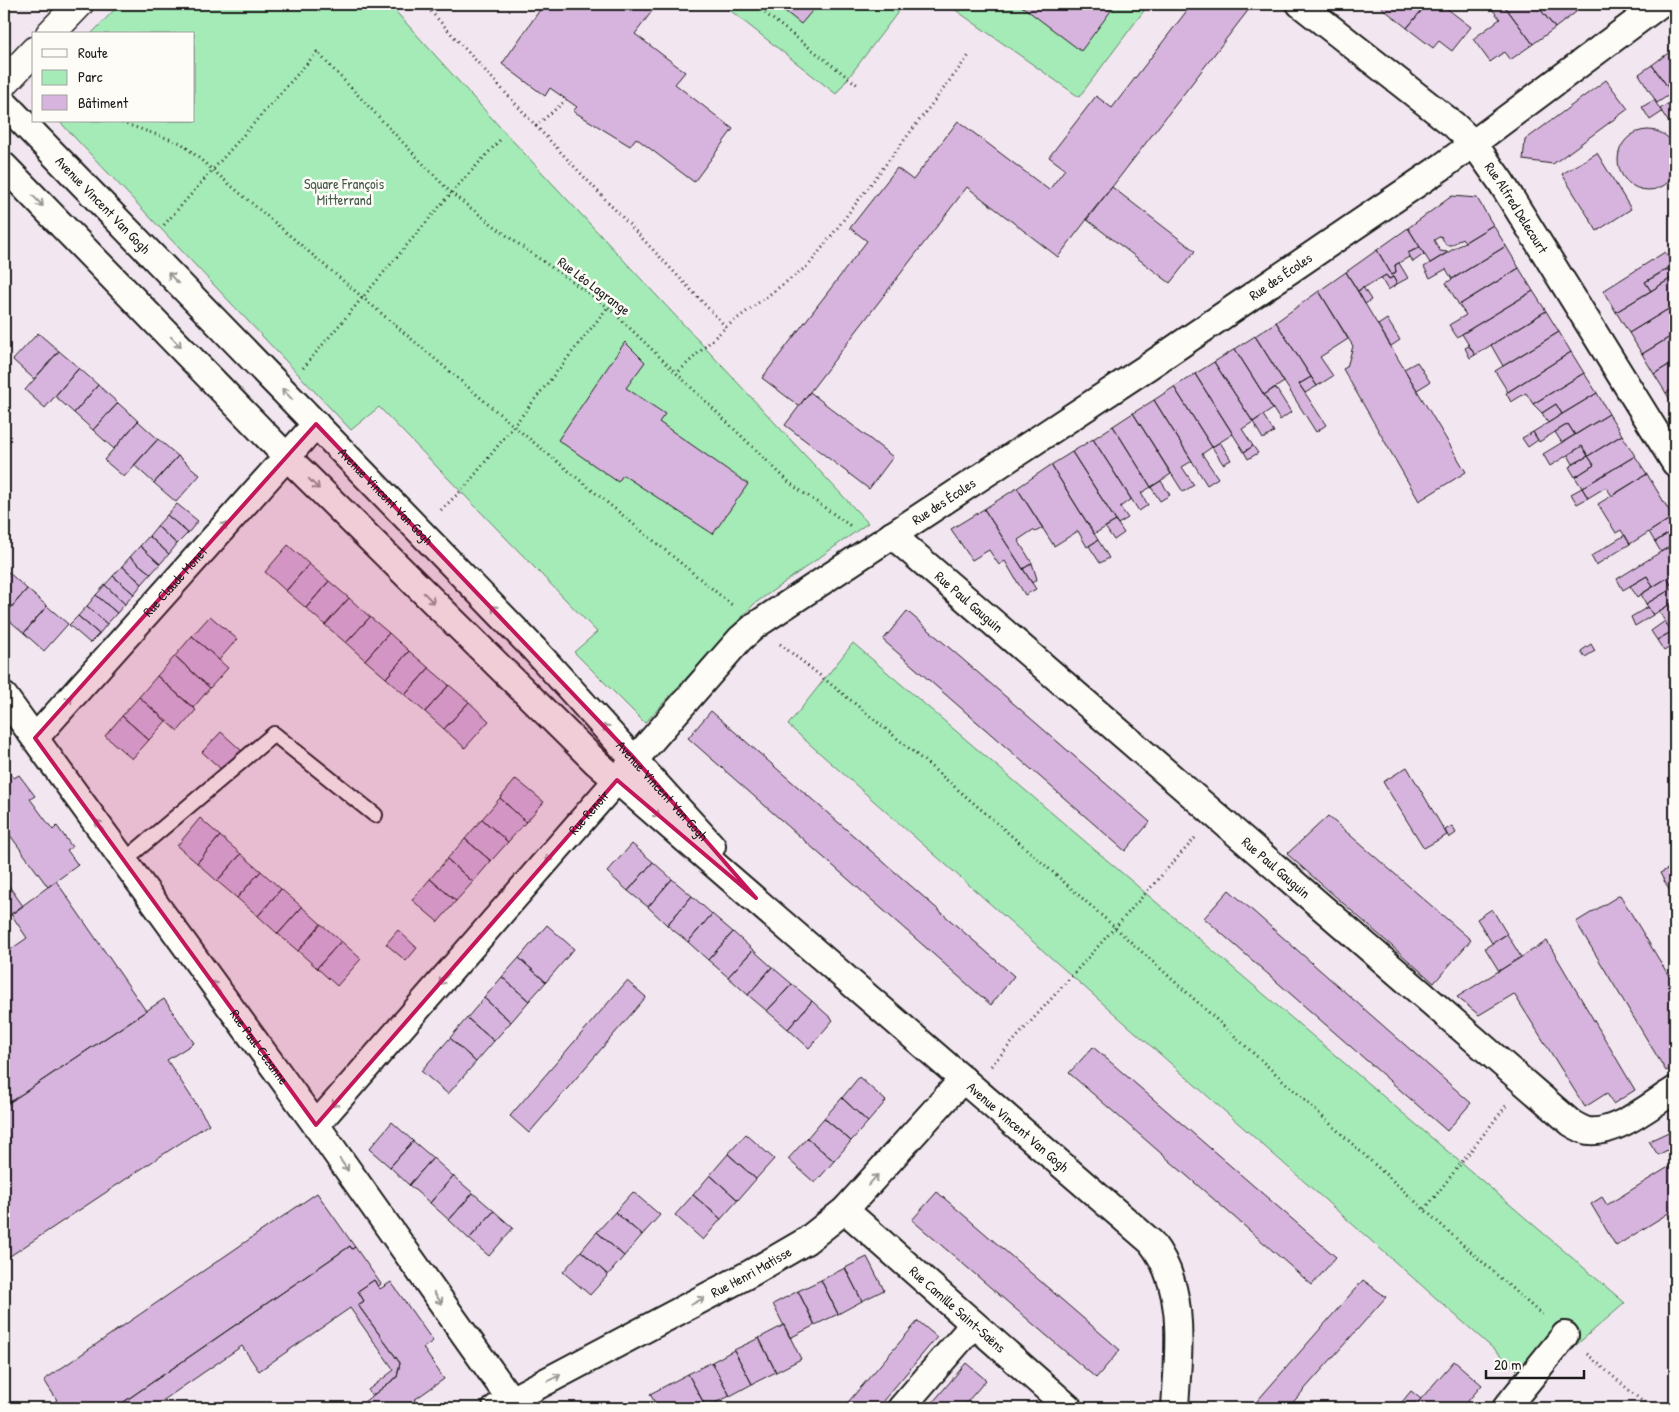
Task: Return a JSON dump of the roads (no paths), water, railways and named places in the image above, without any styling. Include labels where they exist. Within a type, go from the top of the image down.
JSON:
[{"type":"street","points":[[52,32],[78,4]]},
{"type":"street","name":"Rue Alfred Delecourt","points":[[1300,4],[1434,108],[1474,144],[1501,182],[1675,463]]},
{"type":"street","name":"Rue des Écoles","points":[[892,535],[1149,366],[1474,144],[1660,4]]},
{"type":"street","points":[[4,83],[32,53]]},
{"type":"street","name":"Avenue Vincent Van Gogh","points":[[4,103],[566,683],[756,898]]},
{"type":"street","name":"Avenue Vincent Van Gogh","points":[[4,166],[286,456],[489,658],[617,780],[756,898],[1151,1242],[1162,1256],[1170,1274],[1177,1315],[1179,1340],[1175,1408]]},
{"type":"street","name":"Rue Claude Monet","points":[[34,738],[316,424]]},
{"type":"street","name":"Rue Renoir","points":[[316,1125],[740,639],[756,625],[892,535]]},
{"type":"street","name":"Rue Paul Gauguin","points":[[892,535],[1571,1123],[1588,1131],[1606,1130],[1628,1119],[1675,1090]]},
{"type":"street","name":"Rue Paul Cézanne","points":[[4,696],[316,1125],[503,1404]]},
{"type":"street","name":"Rue Henri Matisse","points":[[503,1404],[774,1260],[813,1236],[845,1210],[968,1083]]},
{"type":"street","name":"Rue Camille Saint-Saëns","points":[[845,1210],[1069,1408]]},
{"type":"street","points":[[901,1408],[973,1325]]},
{"type":"street","points":[[1506,1408],[1565,1335]]},
{"type":"lane","points":[[125,860],[274,734],[375,814]]},
{"type":"park label","name":"Square François Mitterrand","points":[[344,192]]}]
